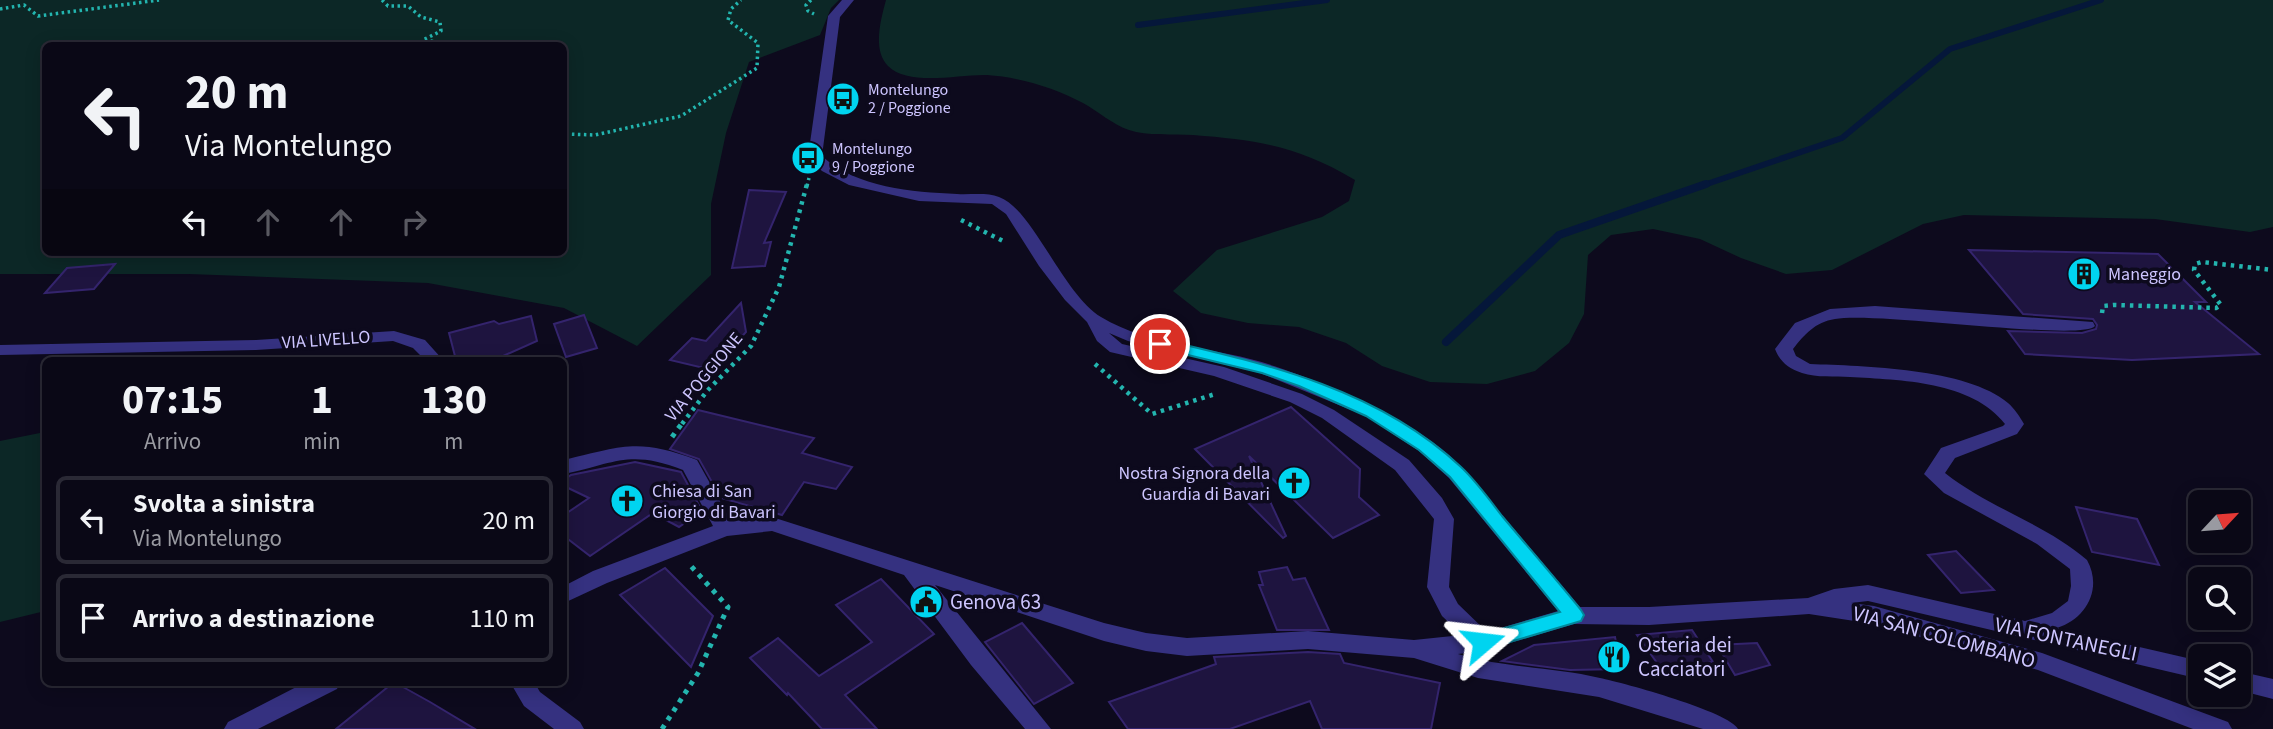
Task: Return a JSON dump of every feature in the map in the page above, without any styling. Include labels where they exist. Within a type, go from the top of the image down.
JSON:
[{"type":"street","points":[[848,0],[834,16],[815,157],[854,182],[919,197],[995,200],[1012,211],[1045,263],[1094,320],[1103,337],[1116,348],[1219,371],[1296,398],[1328,414],[1402,465],[1435,503],[1444,519],[1438,587],[1450,610],[1483,642]]},
{"type":"street","points":[[2023,630],[2059,619],[2078,605],[2082,586],[2080,566],[2047,538],[1948,487],[1934,474],[1948,453],[2010,430],[2015,424],[2011,416],[1989,399],[1954,384],[1808,369],[1796,365],[1784,349],[1801,327],[1830,314],[1875,311],[2039,325],[2087,326]]},
{"type":"street","points":[[1094,320],[1133,338],[1266,369],[1372,412],[1426,446],[1456,473],[1574,615]]},
{"type":"street","name":"VIA LIVELLO","points":[[0,350],[256,345],[394,337],[419,344],[431,357]]},
{"type":"street","points":[[567,466],[628,451],[659,453],[690,465],[725,529]]},
{"type":"street","points":[[567,594],[725,529],[772,524],[913,572],[1104,632],[1146,642],[1187,647],[1308,640],[1414,649],[1478,669],[1599,687],[1707,720],[1726,729]]},
{"type":"street","points":[[913,572],[979,659],[1039,729]]},
{"type":"street","name":"VIA FONTANEGLI","points":[[1809,606],[1834,597],[1868,593],[2188,667]]},
{"type":"street","name":"VIA SAN COLOMBANO","points":[[1414,649],[1483,642],[1574,615],[1649,616],[1809,606],[1874,615],[2042,662],[2220,729]]},
{"type":"street","points":[[2251,683],[2273,689]]},
{"type":"street","points":[[236,729],[321,686]]},
{"type":"street","points":[[524,686],[532,699],[572,729]]},
{"type":"path","points":[[0,9],[24,5],[38,16],[159,0]]},
{"type":"path","points":[[382,0],[388,6],[408,6],[421,17],[440,22],[441,32],[423,40],[438,42]]},
{"type":"path","points":[[567,134],[595,135],[681,116],[757,68],[758,43],[728,20],[731,9],[741,0]]},
{"type":"path","name":"VIA POGGIONE","points":[[659,453],[707,391],[751,346],[779,287],[811,172],[818,177]]},
{"type":"path","points":[[956,219],[993,234],[1010,246]]},
{"type":"path","points":[[2087,326],[2101,317],[2103,306],[2216,308],[2221,305],[2194,270],[2195,264],[2228,264],[2273,270]]},
{"type":"path","points":[[1087,356],[1152,414],[1250,383]]},
{"type":"path","points":[[662,729],[698,673],[728,607],[676,548]]},
{"type":"green space","points":[[0,0],[839,0],[831,8],[820,35],[749,62],[726,133],[711,204],[711,275],[637,346],[564,308],[428,283],[189,274],[0,274]]},
{"type":"green space","points":[[886,0],[2273,0],[2273,227],[2250,232],[2155,219],[1964,215],[1923,224],[1832,270],[1786,274],[1741,258],[1700,239],[1653,229],[1611,235],[1588,255],[1584,314],[1569,343],[1535,371],[1487,384],[1430,382],[1382,366],[1346,343],[1299,327],[1248,323],[1201,313],[1173,291],[1217,250],[1322,217],[1349,201],[1355,180],[1315,159],[1257,142],[1129,130],[1072,98],[1024,81],[987,75],[921,78],[897,72],[888,66],[880,52],[879,34]]},
{"type":"green space","points":[[42,433],[42,612],[0,622],[0,441]]},
{"type":"building","points":[[749,190],[786,192],[764,243],[771,242],[765,266],[732,268]]},
{"type":"building","points":[[1969,250],[2158,254],[2206,302],[2195,302],[2259,354],[2132,360],[2025,354],[2008,331],[2082,333],[2096,329],[2097,325],[2093,319],[2023,314]]},
{"type":"building","points":[[115,264],[94,289],[45,293],[67,268]]},
{"type":"building","points":[[741,303],[746,332],[712,370],[670,360],[692,338],[706,341]]},
{"type":"building","points":[[584,315],[597,348],[566,357],[554,324]]},
{"type":"building","points":[[531,316],[537,341],[501,357],[455,357],[449,333],[494,321],[499,324]]},
{"type":"building","name":"Nostra Signora della Guardia di Bavari","points":[[1291,407],[1360,469],[1359,497],[1379,515],[1333,538],[1249,456],[1286,536],[1283,538],[1195,449]]},
{"type":"building","points":[[698,410],[814,438],[802,453],[852,467],[836,489],[804,482],[782,515],[721,498],[699,459],[670,449]]},
{"type":"building","name":"Chiesa di San Giorgio di Bavari","points":[[635,462],[681,472],[702,511],[679,527],[653,513],[590,556],[567,538],[567,513],[589,498],[567,487],[567,478]]},
{"type":"building","points":[[2076,507],[2137,519],[2159,565],[2092,552]]},
{"type":"building","points":[[1956,551],[1994,590],[1961,593],[1928,555]]},
{"type":"building","points":[[1287,567],[1293,580],[1305,578],[1329,630],[1277,630],[1259,585],[1263,585],[1259,572]]},
{"type":"building","points":[[665,568],[713,616],[691,667],[620,595]]},
{"type":"building","points":[[881,579],[934,634],[845,695],[877,729],[822,729],[750,658],[778,638],[819,676],[872,642],[836,605]]},
{"type":"building","points":[[1022,623],[1073,683],[1034,704],[985,642]]},
{"type":"building","points":[[1692,630],[1713,662],[1660,667],[1637,635]]},
{"type":"building","points":[[1615,637],[1621,669],[1570,670],[1502,661],[1534,645]]},
{"type":"building","points":[[1757,643],[1770,665],[1735,675],[1717,645]]},
{"type":"building","points":[[1308,652],[1340,654],[1344,663],[1440,683],[1431,729],[1322,729],[1310,701],[1230,729],[1128,729],[1109,702],[1216,664],[1214,657]]},
{"type":"building","points":[[389,686],[401,686],[475,729],[336,729]]},
{"type":"waterway","points":[[1138,25],[1327,0]]},
{"type":"waterway","points":[[1701,186],[1842,138],[1950,49],[2101,0]]},
{"type":"waterway","points":[[1446,342],[1559,235],[1706,184]]},
{"type":"place","name":"Montelungo 2 / Poggione","points":[[843,99]]},
{"type":"place","name":"Montelungo 9 / Poggione","points":[[808,158]]},
{"type":"place","name":"Maneggio","points":[[2084,274]]},
{"type":"place","name":"Nostra Signora della Guardia di Bavari","points":[[1294,483]]},
{"type":"place","name":"Chiesa di San Giorgio di Bavari","points":[[627,501]]},
{"type":"place","name":"Genova 63","points":[[926,602]]},
{"type":"place","name":"Osteria dei Cacciatori","points":[[1614,657]]},
{"type":"route","points":[[1160,344],[1266,369],[1305,382],[1372,412],[1426,446],[1456,473],[1574,615],[1483,642]]}]
